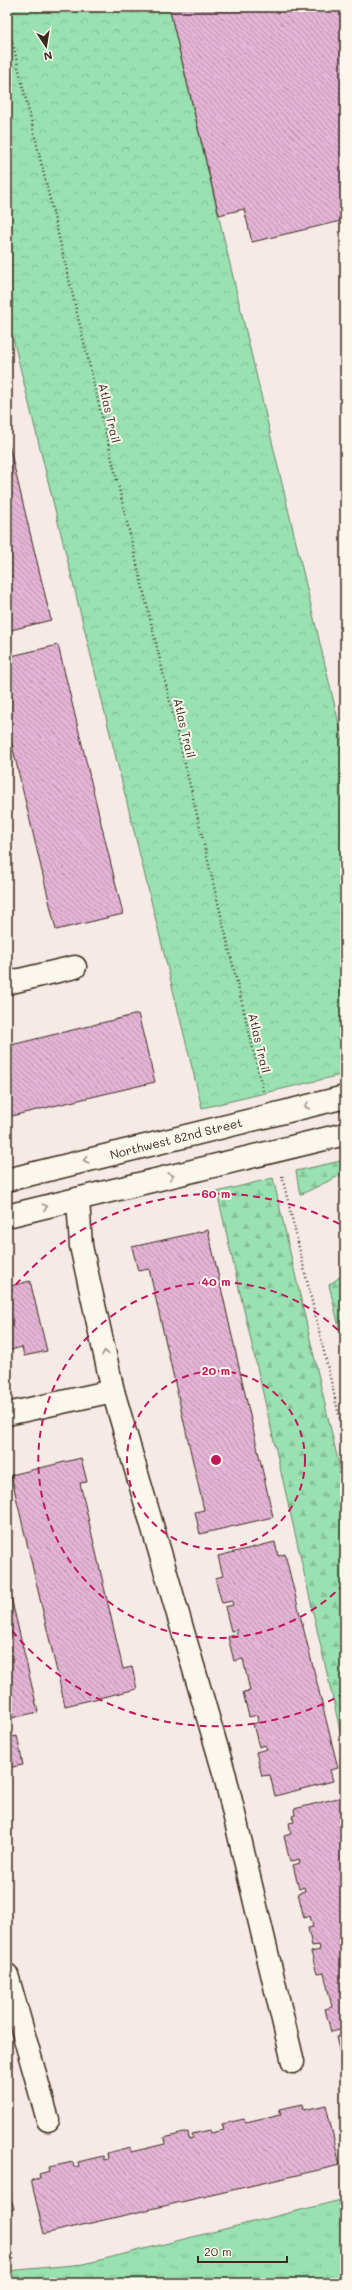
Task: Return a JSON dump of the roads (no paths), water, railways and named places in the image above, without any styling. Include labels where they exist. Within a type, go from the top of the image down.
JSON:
[{"type":"street","points":[[7,984],[75,967]]},
{"type":"street","name":"Northwest 82nd Street","points":[[7,1180],[345,1097]]},
{"type":"street","points":[[7,1216],[345,1134]]},
{"type":"street","points":[[78,1199],[81,1246],[113,1391],[225,1776],[293,2062]]},
{"type":"street","points":[[7,1414],[113,1391]]},
{"type":"street","points":[[7,1975],[48,2120]]}]
